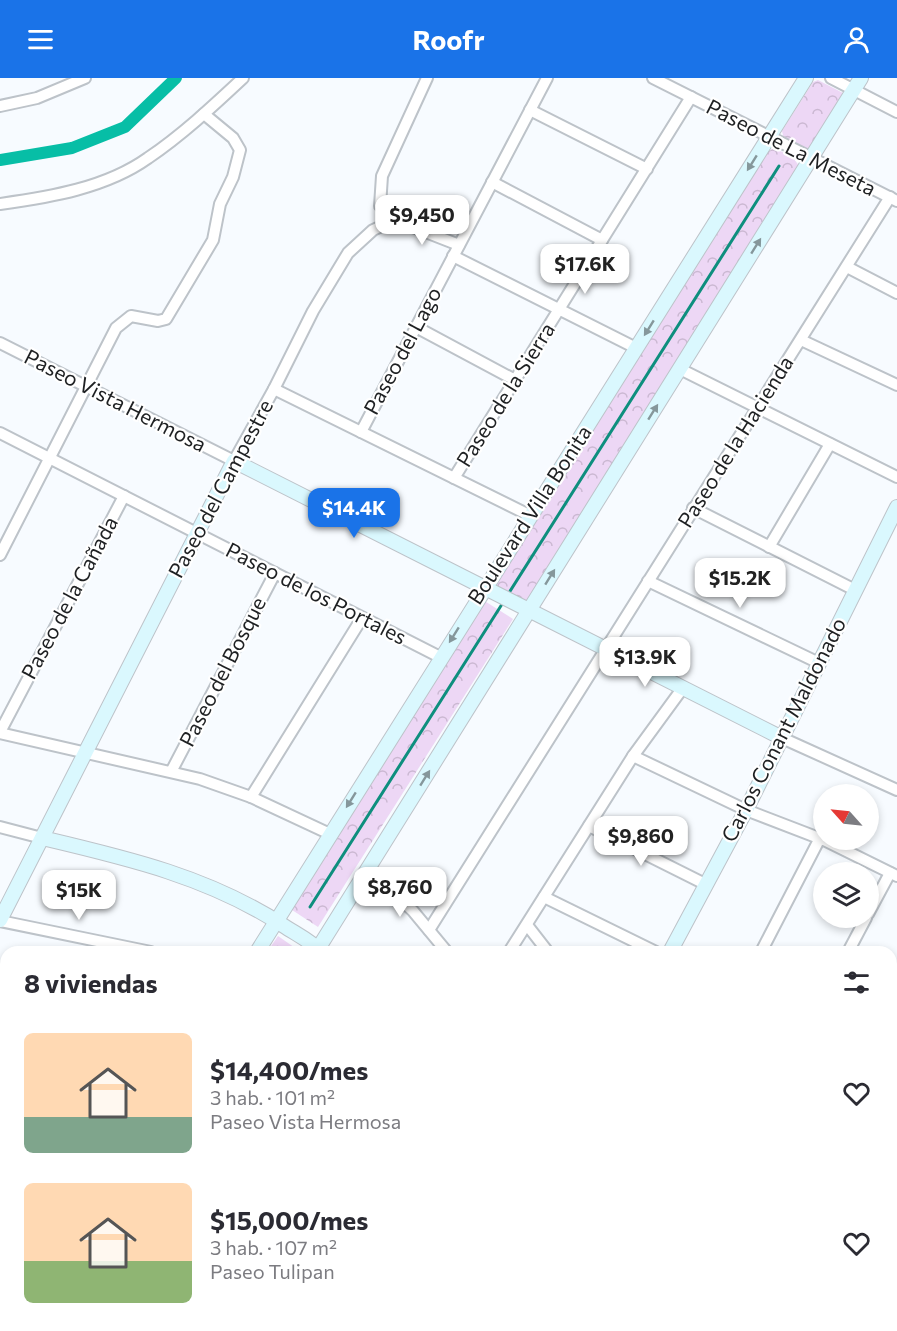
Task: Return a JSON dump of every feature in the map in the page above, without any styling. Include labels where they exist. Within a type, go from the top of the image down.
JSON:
[{"type":"street","points":[[0,106],[37,98],[85,78]]},
{"type":"street","points":[[0,204],[80,189],[113,177],[147,159],[204,114],[243,78]]},
{"type":"street","points":[[427,78],[382,176],[380,206],[395,220],[459,245]]},
{"type":"street","name":"Paseo del Lago","points":[[361,432],[547,78]]},
{"type":"street","name":"Paseo de La Meseta","points":[[653,78],[893,199]]},
{"type":"street","name":"Boulevard Villa Bonita","points":[[261,946],[279,923],[330,834],[440,657],[486,588],[806,78]]},
{"type":"street","points":[[831,78],[897,112]]},
{"type":"street","points":[[320,946],[526,610],[680,369],[861,78]]},
{"type":"street","name":"Paseo de la Sierra","points":[[454,478],[691,97]]},
{"type":"street","points":[[530,110],[646,169]]},
{"type":"street","points":[[0,555],[116,328],[131,316],[158,321],[166,319],[213,240],[220,204],[233,177],[240,150],[233,138],[204,114]]},
{"type":"street","points":[[492,182],[602,240]]},
{"type":"street","name":"Paseo de la Hacienda","points":[[429,930],[757,407],[893,199]]},
{"type":"street","name":"Paseo del Campestre","points":[[0,920],[234,461],[274,390],[313,310],[348,253],[373,230],[395,220]]},
{"type":"street","points":[[453,256],[636,348]]},
{"type":"street","points":[[847,267],[897,293]]},
{"type":"street","points":[[416,327],[515,380]]},
{"type":"street","points":[[801,340],[897,386]]},
{"type":"street","name":"Paseo Vista Hermosa","points":[[0,343],[526,610]]},
{"type":"street","points":[[680,369],[897,477]]},
{"type":"street","points":[[274,390],[531,516]]},
{"type":"street","name":"Paseo de los Portales","points":[[0,433],[440,657]]},
{"type":"street","points":[[769,547],[830,444]]},
{"type":"street","name":"Paseo de la Cañada","points":[[0,732],[124,496]]},
{"type":"street","name":"Carlos Conant Maldonado","points":[[673,946],[746,810],[897,507]]},
{"type":"street","points":[[693,508],[855,590]]},
{"type":"street","name":"Paseo del Bosque","points":[[172,770],[275,573]]},
{"type":"street","points":[[648,581],[819,663]]},
{"type":"street","points":[[526,610],[782,738],[897,790]]},
{"type":"street","points":[[251,797],[362,618]]},
{"type":"street","points":[[513,946],[633,756],[682,689]]},
{"type":"street","points":[[0,732],[85,754],[172,770],[251,797],[330,834]]},
{"type":"street","points":[[633,756],[746,810],[813,836]]},
{"type":"street","points":[[589,826],[705,884]]},
{"type":"street","points":[[0,827],[173,871],[244,901],[311,946]]},
{"type":"street","points":[[764,946],[816,850]]},
{"type":"street","points":[[844,850],[893,874],[879,896]]},
{"type":"street","points":[[368,869],[413,910],[442,946]]},
{"type":"street","points":[[544,897],[644,946]]},
{"type":"street","points":[[0,920],[123,946]]},
{"type":"street","points":[[527,924],[544,946]]},
{"type":"street","points":[[851,946],[861,928]]},
{"type":"green space","points":[[818,80],[843,93],[811,148],[805,149],[784,139],[782,131],[813,82]]},
{"type":"green space","points":[[772,149],[788,155],[799,167],[527,601],[521,602],[492,585],[766,154]]},
{"type":"green space","points":[[483,600],[513,619],[318,927],[289,908]]},
{"type":"green space","points":[[278,936],[292,946],[271,946]]},
{"type":"waterway","points":[[0,160],[72,148],[125,127],[176,78]]},
{"type":"waterway","points":[[507,596],[779,166]]},
{"type":"waterway","points":[[310,907],[504,601]]}]
